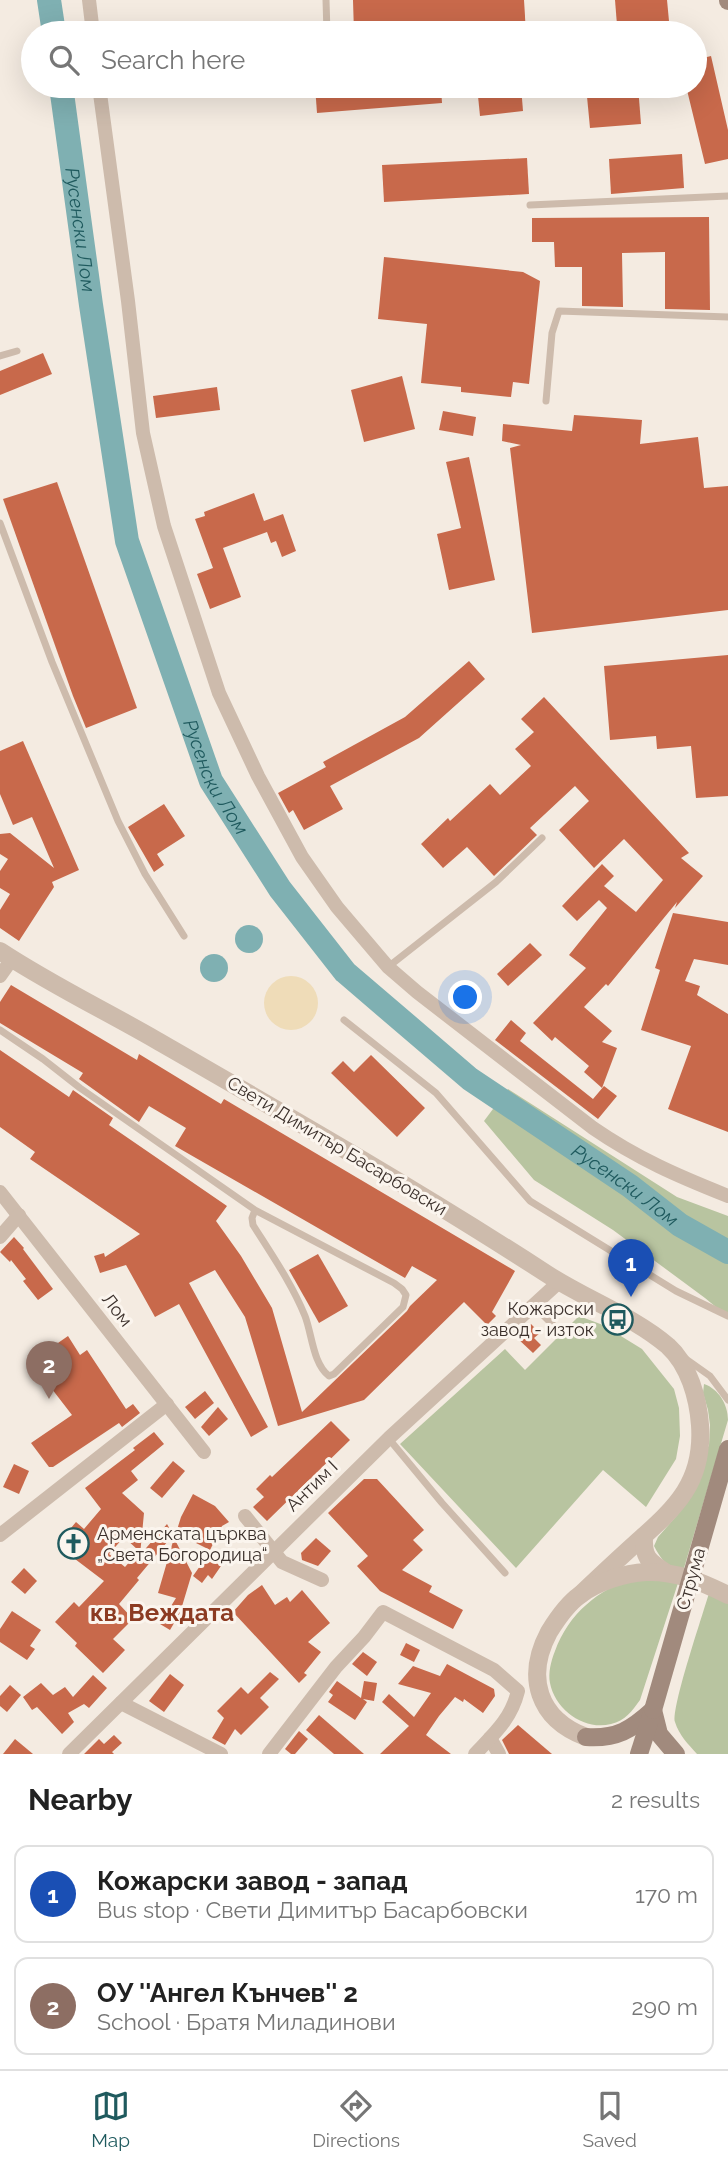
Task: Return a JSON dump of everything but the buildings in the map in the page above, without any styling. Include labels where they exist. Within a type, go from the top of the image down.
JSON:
[{"type":"main road","name":"Струма","points":[[639,1754],[728,1449]]},
{"type":"main road","points":[[586,1737],[600,1738],[619,1734],[637,1724],[653,1710],[659,1734],[676,1754]]},
{"type":"main road","points":[[586,1737],[603,1754]]},
{"type":"street","points":[[89,0],[92,21]]},
{"type":"street","points":[[101,98],[143,433],[164,526],[219,693],[258,776],[302,857],[337,907],[388,967],[503,1059],[620,1147],[669,1173],[728,1196]]},
{"type":"street","points":[[0,976],[6,955]]},
{"type":"street","name":"Свети Димитър Басарбовски","points":[[6,955],[382,1170],[559,1282],[669,1347]]},
{"type":"street","name":"Лом","points":[[0,1192],[204,1452]]},
{"type":"street","points":[[0,1237],[19,1215]]},
{"type":"street","name":"Антим I","points":[[69,1754],[388,1438],[559,1282]]},
{"type":"street","points":[[586,1737],[567,1729],[547,1709],[538,1688],[538,1658],[544,1641],[565,1609],[667,1516],[691,1482],[700,1444],[698,1410],[693,1386],[669,1347]]},
{"type":"street","points":[[0,1535],[167,1404]]},
{"type":"street","points":[[245,1516],[282,1562],[322,1580]]},
{"type":"street","points":[[644,1536],[645,1554],[650,1562],[665,1572]]},
{"type":"street","points":[[580,1595],[613,1579],[632,1574],[665,1572],[699,1580],[728,1595]]},
{"type":"street","points":[[270,1754],[336,1667],[383,1612],[494,1670],[518,1691],[514,1708],[475,1754]]},
{"type":"street","points":[[121,1703],[221,1754]]},
{"type":"street","points":[[490,1738],[499,1754]]},
{"type":"lane","points":[[326,0],[327,21]]},
{"type":"lane","points":[[530,205],[728,196]]},
{"type":"lane","points":[[547,401],[552,333],[559,311],[728,317]]},
{"type":"lane","points":[[0,356],[17,351]]},
{"type":"lane","points":[[0,523],[52,662],[118,821],[145,874],[184,936]]},
{"type":"lane","points":[[388,967],[496,882],[542,838]]},
{"type":"lane","points":[[344,1020],[436,1093],[530,1201],[676,1292],[728,1316]]},
{"type":"lane","points":[[0,1030],[256,1210],[402,1289],[406,1295],[403,1307],[334,1374],[329,1376],[321,1368],[297,1298],[253,1225],[252,1218],[256,1210]]},
{"type":"lane","points":[[533,1305],[557,1329]]},
{"type":"lane","points":[[669,1347],[709,1376],[728,1400]]},
{"type":"lane","points":[[388,1438],[505,1573]]},
{"type":"green space","points":[[508,1089],[677,1197],[728,1216],[728,1317],[613,1230],[534,1180],[484,1121]]},
{"type":"green space","points":[[579,1316],[603,1325],[642,1349],[674,1389],[679,1408],[680,1436],[676,1459],[646,1507],[603,1470],[516,1568],[400,1444],[505,1349],[525,1370]]},
{"type":"green space","points":[[704,1384],[722,1398],[728,1420],[684,1568],[678,1568],[666,1563],[654,1546],[658,1537],[679,1513],[709,1445],[710,1425],[703,1393]]},
{"type":"green space","points":[[635,1577],[679,1580],[640,1700],[628,1715],[616,1723],[601,1725],[582,1721],[565,1710],[553,1693],[549,1675],[554,1655],[568,1625],[586,1605],[609,1589]]},
{"type":"green space","points":[[709,1593],[728,1603],[728,1754],[697,1754],[681,1735],[675,1722],[682,1681]]},
{"type":"sand","points":[[291,976],[310,984],[318,1003],[310,1022],[291,1030],[272,1022],[264,1003],[272,984]]},
{"type":"water","points":[[249,925],[259,929],[263,939],[259,949],[249,953],[239,949],[235,939],[239,929]]},
{"type":"water","points":[[214,954],[224,958],[228,968],[224,978],[214,982],[204,978],[200,968],[204,958]]},
{"type":"waterway","name":"Русенски Лом","points":[[49,0],[52,21]]},
{"type":"waterway","name":"Русенски Лом","points":[[63,98],[127,541],[211,781],[280,889],[345,972],[470,1079],[630,1186],[680,1225],[728,1252]]},
{"type":"place","name":"Кожарски завод - запад","points":[[631,1297]]},
{"type":"place","name":"Кожарски завод - изток","points":[[617,1319]]},
{"type":"place","name":"ОУ ''Ангел Кънчев'' 2","points":[[49,1399]]},
{"type":"place","name":"Арменската църква „Света Богородица“","points":[[74,1544]]},
{"type":"district","name":"кв. Веждата","points":[[162,1613]]}]
